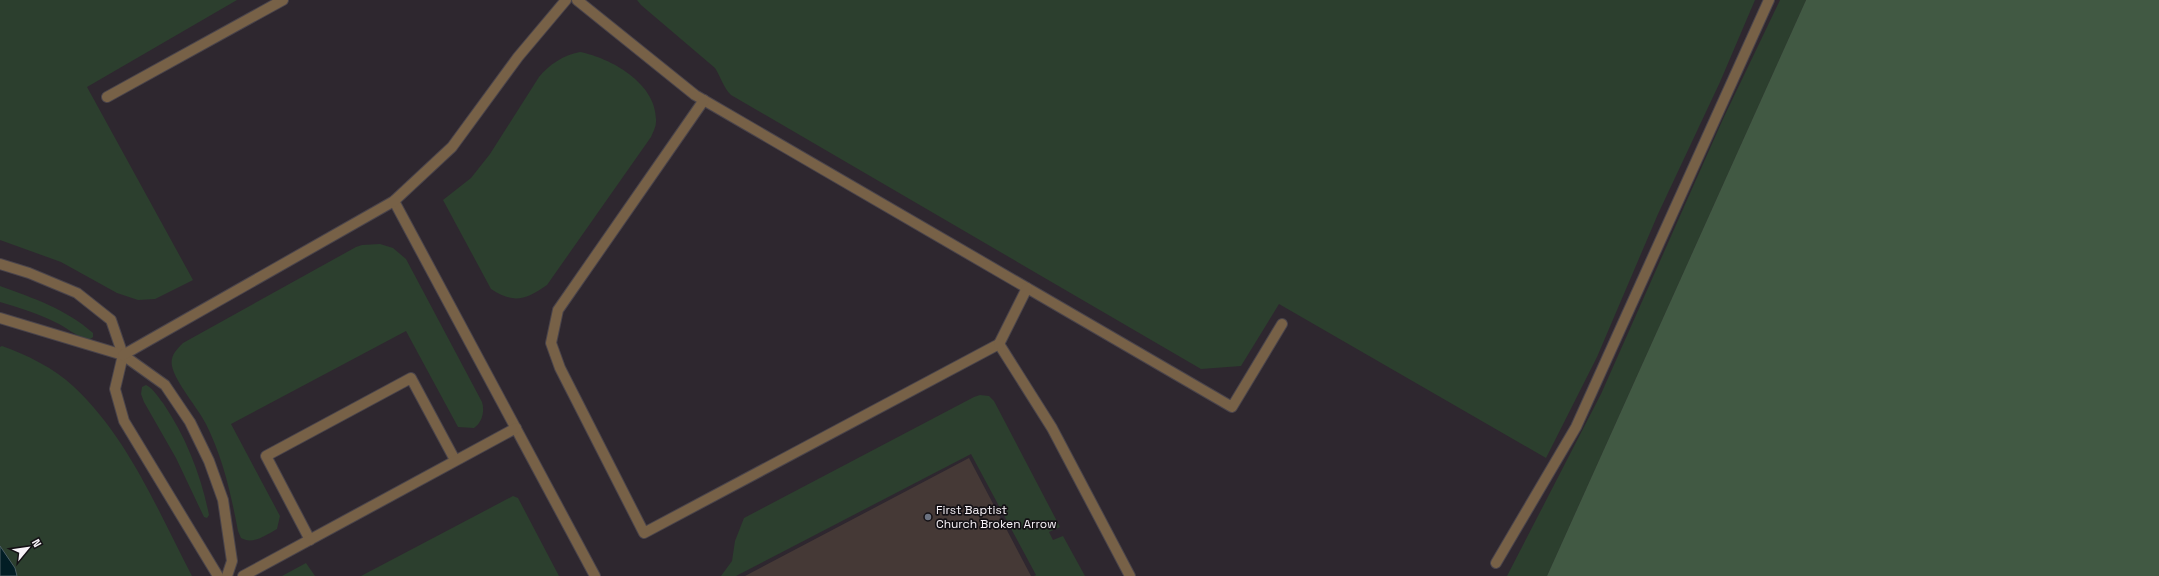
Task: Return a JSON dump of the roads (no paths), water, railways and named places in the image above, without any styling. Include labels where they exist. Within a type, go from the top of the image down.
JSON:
[{"type":"lane","points":[[107,97],[282,0]]},
{"type":"lane","points":[[124,354],[394,201],[452,147],[518,57],[566,0]]},
{"type":"lane","points":[[576,0],[695,95],[1232,407],[1282,324]]},
{"type":"lane","points":[[1496,563],[1576,427],[1770,0]]},
{"type":"lane","points":[[704,100],[558,310],[551,343],[560,368],[644,533],[999,344],[1027,288]]},
{"type":"lane","points":[[394,201],[595,576]]},
{"type":"lane","points":[[0,264],[29,273],[77,293],[112,320],[124,354],[115,389],[124,421],[218,576]]},
{"type":"lane","points":[[0,318],[124,354],[165,385],[190,422],[209,461],[223,500],[232,561],[228,576]]},
{"type":"lane","points":[[999,344],[1052,428],[1130,576]]},
{"type":"lane","points":[[310,540],[266,456],[411,378],[455,460]]},
{"type":"lane","points":[[244,576],[516,428]]},
{"type":"water","points":[[0,546],[15,568],[17,576],[0,576]]},
{"type":"place","name":"First Baptist Church Broken Arrow","points":[[928,517]]}]
